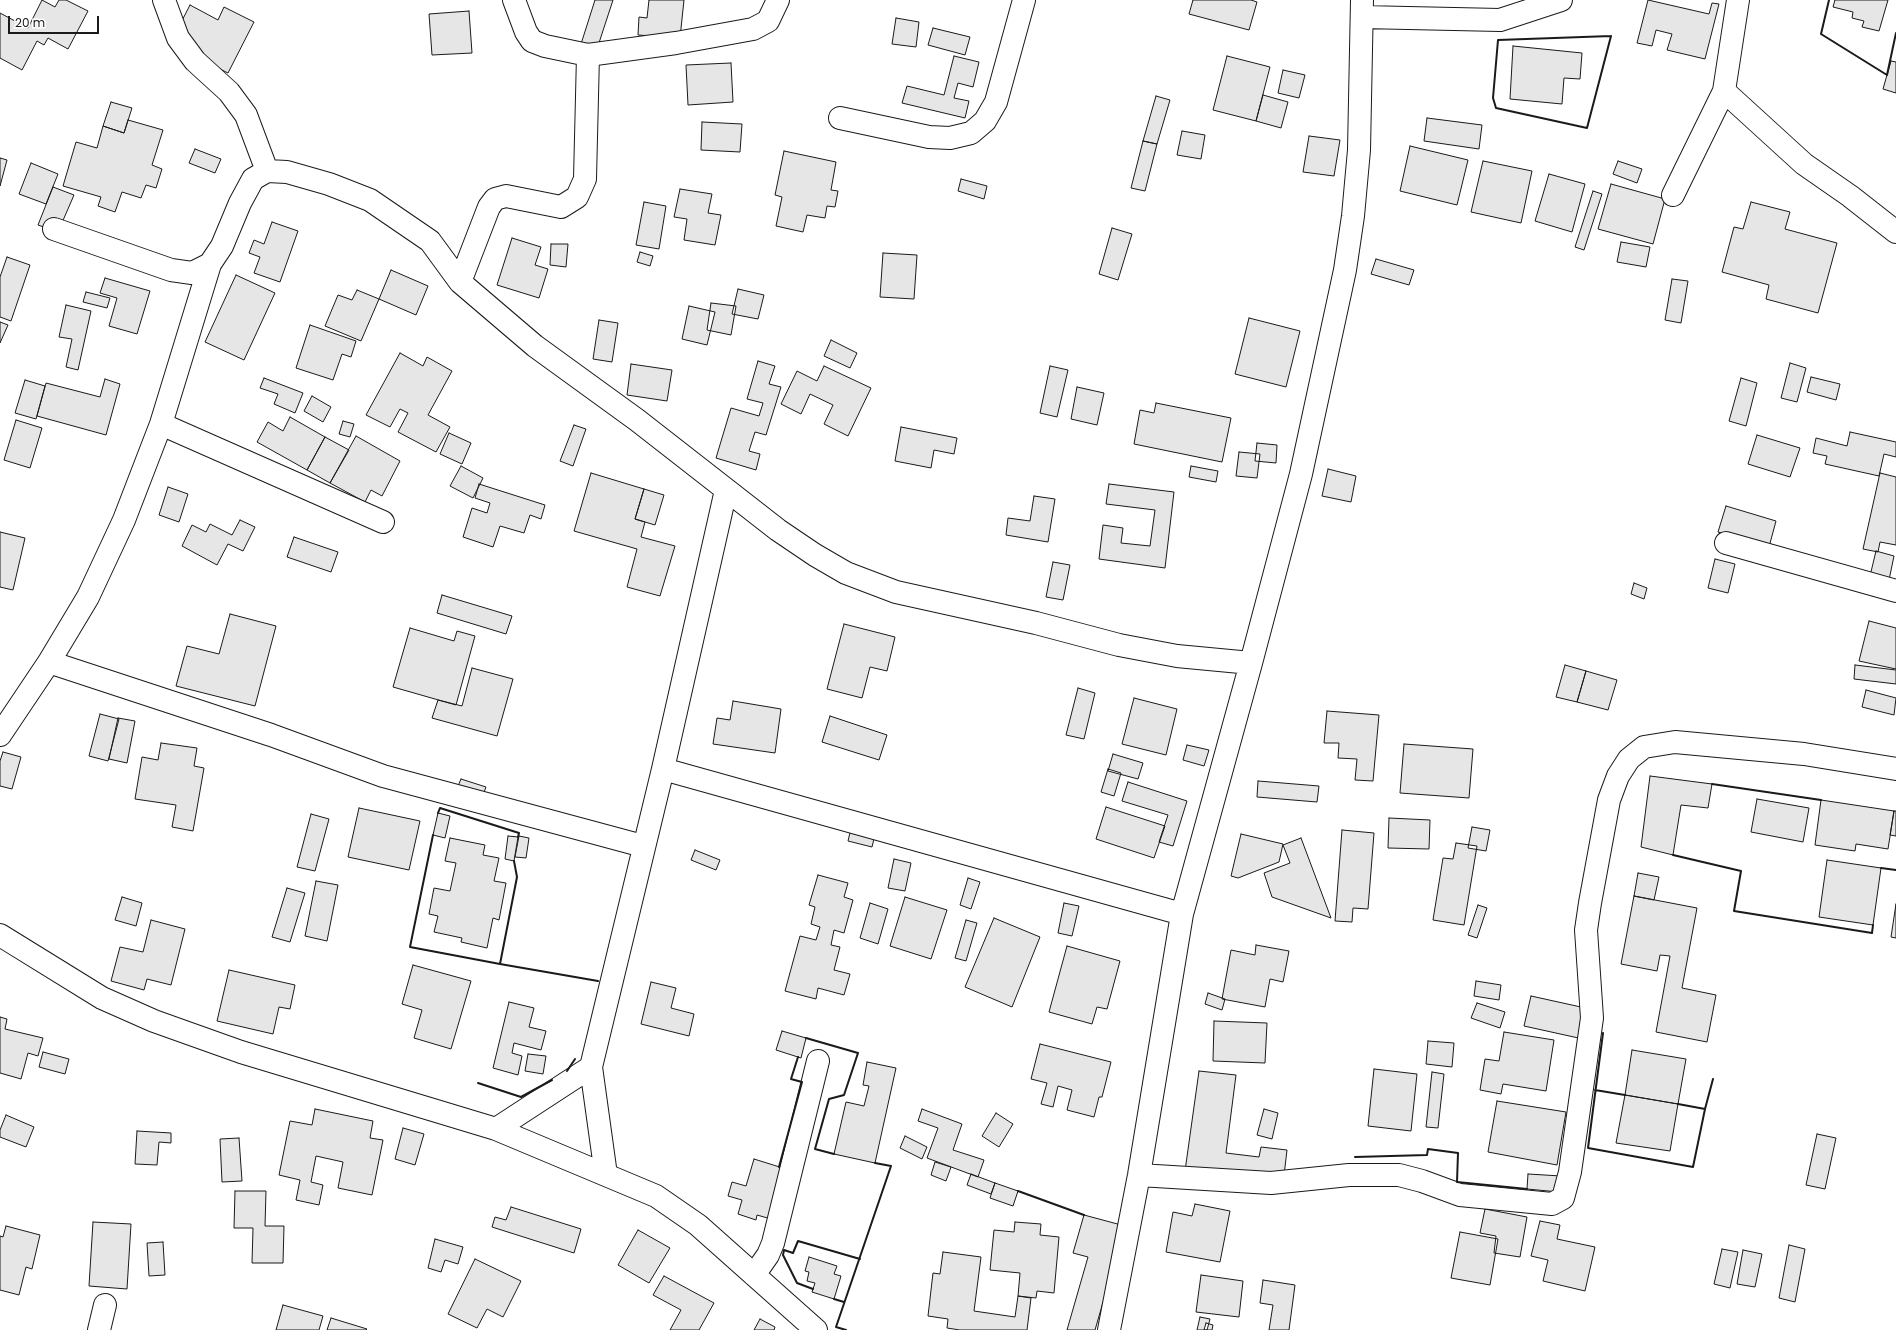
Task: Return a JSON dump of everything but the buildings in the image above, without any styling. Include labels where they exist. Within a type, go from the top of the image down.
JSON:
[{"type":"street","points":[[164,0],[178,38],[195,61],[229,92],[246,115],[267,171]]},
{"type":"street","points":[[514,0],[526,32],[532,41],[545,46],[588,55],[676,43],[753,29],[768,21],[778,0]]},
{"type":"street","points":[[840,118],[929,137],[950,138],[971,133],[985,121],[996,102],[1024,0]]},
{"type":"street","points":[[1109,1330],[1139,1175],[1182,914],[1251,664],[1301,474],[1345,270],[1353,216],[1359,150],[1362,8],[1500,20],[1561,0]]},
{"type":"street","points":[[1673,195],[1724,91],[1738,0]]},
{"type":"street","points":[[460,282],[489,207],[495,199],[506,196],[561,206],[577,197],[586,179],[588,55]]},
{"type":"street","points":[[1724,91],[1804,164],[1850,196],[1896,232]]},
{"type":"street","points":[[0,735],[49,662],[88,597],[124,520],[161,424],[210,264],[222,246],[240,203],[253,179],[267,171],[287,172],[329,184],[370,200],[430,241],[460,282],[535,346],[637,420],[778,530],[814,555],[846,573],[896,592],[1036,623],[1119,645],[1177,656],[1251,664]]},
{"type":"street","points":[[54,229],[171,270],[192,272],[210,264]]},
{"type":"street","points":[[161,424],[383,522]]},
{"type":"street","points":[[606,1175],[591,1067],[643,846],[663,769],[726,490]]},
{"type":"street","points":[[1726,542],[1896,591]]},
{"type":"street","points":[[49,662],[271,735],[383,776],[643,846]]},
{"type":"street","points":[[1139,1175],[1271,1183],[1349,1175],[1399,1175],[1422,1181],[1460,1195],[1552,1204],[1563,1198],[1570,1172],[1592,1018],[1586,930],[1590,903],[1609,800],[1618,776],[1629,759],[1644,747],[1675,742],[1804,754],[1896,769]]},
{"type":"street","points":[[663,769],[1182,914]]},
{"type":"street","points":[[0,935],[102,998],[154,1021],[241,1052],[496,1129],[662,1200],[698,1225],[816,1330]]},
{"type":"street","points":[[754,1275],[768,1255],[773,1243],[818,1061]]},
{"type":"street","points":[[496,1129],[591,1067]]},
{"type":"street","points":[[99,1330],[105,1305]]},
{"type":"wall","points":[[1829,0],[1821,34],[1887,75],[1896,33]]},
{"type":"wall","points":[[1611,36],[1587,128],[1496,108],[1493,98],[1498,40],[1611,36]]},
{"type":"wall","points":[[1712,784],[1821,800]]},
{"type":"wall","points":[[438,813],[440,808],[519,833],[518,837]]},
{"type":"wall","points":[[433,835],[410,947],[500,964],[517,877],[514,861]]},
{"type":"wall","points":[[1673,855],[1741,871],[1734,911],[1872,933],[1873,925]]},
{"type":"wall","points":[[1881,868],[1896,870]]},
{"type":"wall","points":[[500,964],[598,981]]},
{"type":"wall","points":[[1603,1033],[1588,1148],[1693,1167],[1705,1109],[1678,1104]]},
{"type":"wall","points":[[806,1038],[858,1053],[844,1095],[829,1099],[815,1149],[834,1154]]},
{"type":"wall","points":[[779,1167],[802,1082],[791,1079],[798,1057]]},
{"type":"wall","points":[[567,1071],[575,1059]]},
{"type":"wall","points":[[1705,1109],[1713,1079]]},
{"type":"wall","points":[[478,1083],[521,1097],[552,1080]]},
{"type":"wall","points":[[1595,1090],[1625,1095]]},
{"type":"wall","points":[[1355,1157],[1427,1155],[1428,1149],[1458,1153],[1457,1182],[1527,1189]]},
{"type":"wall","points":[[846,1330],[836,1327],[891,1166],[875,1163]]},
{"type":"wall","points":[[1018,1191],[1084,1215]]},
{"type":"wall","points":[[813,1289],[797,1283],[783,1255],[784,1250],[793,1253],[798,1241],[860,1259]]},
{"type":"wall","points":[[834,1299],[844,1302]]}]
